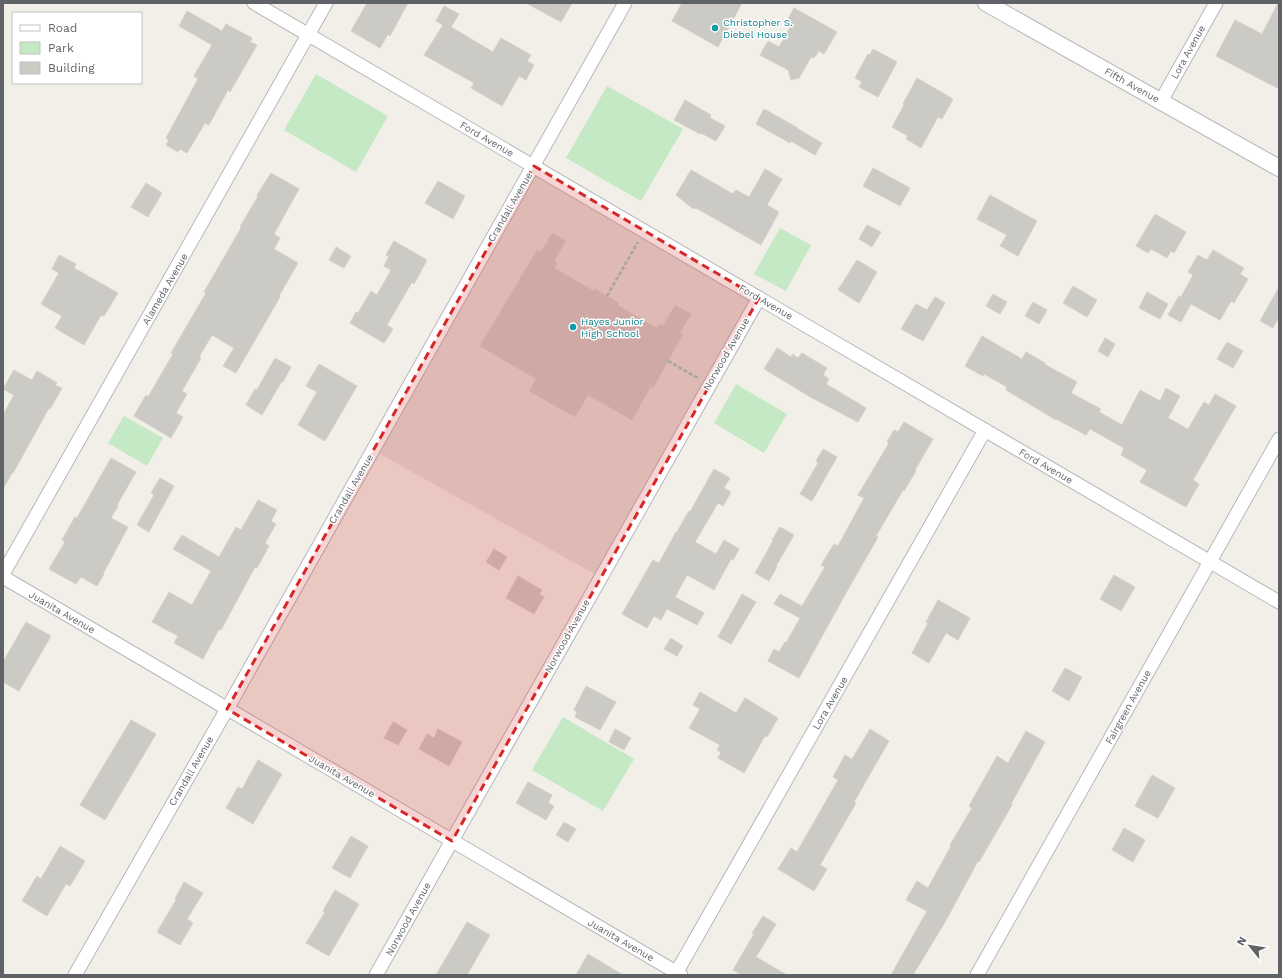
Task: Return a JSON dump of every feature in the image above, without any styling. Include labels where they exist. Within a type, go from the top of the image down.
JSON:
[{"type":"street","name":"Ford Avenue","points":[[254,3],[1279,602]]},
{"type":"street","name":"Alameda Avenue","points":[[3,574],[326,3]]},
{"type":"street","name":"Crandall Avenue","points":[[75,975],[227,709],[625,3]]},
{"type":"street","name":"Fifth Avenue","points":[[986,3],[1279,168]]},
{"type":"street","name":"Lora Avenue","points":[[1161,101],[1216,3]]},
{"type":"street","name":"Norwood Avenue","points":[[376,975],[759,298]]},
{"type":"street","name":"Lora Avenue","points":[[678,974],[985,430]]},
{"type":"street","name":"Fairgreen Avenue","points":[[977,975],[1279,439]]},
{"type":"street","name":"Juanita Avenue","points":[[3,577],[678,974]]},
{"type":"path","points":[[607,296],[644,231]]},
{"type":"path","points":[[668,361],[709,385]]},
{"type":"highlighted area","points":[[534,166],[759,298],[452,841],[227,709]]},
{"type":"shaded area","points":[[534,166],[759,298],[600,577],[373,450]]},
{"type":"green space","points":[[316,74],[388,116],[356,172],[284,130]]},
{"type":"green space","points":[[607,86],[683,129],[641,201],[566,158]]},
{"type":"green space","points":[[780,228],[811,245],[786,291],[754,274]]},
{"type":"green space","points":[[736,384],[787,414],[764,453],[714,423]]},
{"type":"green space","points":[[124,416],[163,438],[147,466],[108,443]]},
{"type":"green space","points":[[563,717],[634,759],[603,811],[532,770]]},
{"type":"building","points":[[367,3],[408,3],[390,36],[388,34],[380,48],[351,31]]},
{"type":"building","points":[[526,3],[572,3],[561,22]]},
{"type":"building","name":"Christopher S. Diebel House","points":[[682,3],[742,3],[718,47],[672,21]]},
{"type":"building","points":[[1278,3],[1279,89],[1216,56],[1235,20],[1262,34]]},
{"type":"building","points":[[444,6],[459,14],[451,27],[493,52],[501,38],[531,55],[527,61],[534,65],[526,80],[519,76],[502,106],[471,88],[474,83],[424,55],[443,25],[436,21]]},
{"type":"building","points":[[794,8],[837,32],[824,54],[819,51],[814,58],[811,57],[799,78],[791,80],[788,70],[760,55],[768,41],[779,47],[792,24],[787,21]]},
{"type":"building","points":[[187,11],[222,31],[226,24],[252,38],[250,42],[257,45],[230,92],[228,90],[209,125],[205,123],[187,153],[180,149],[178,152],[166,145],[169,140],[166,138],[198,79],[194,76],[212,45],[179,26]]},
{"type":"building","points":[[873,49],[897,62],[878,97],[859,87],[862,82],[855,78],[868,54],[870,55]]},
{"type":"building","points":[[917,78],[953,99],[942,119],[938,117],[921,148],[906,139],[908,136],[892,127]]},
{"type":"building","points":[[685,100],[711,115],[710,118],[725,126],[716,141],[674,120]]},
{"type":"building","points":[[764,109],[822,143],[815,155],[791,141],[790,143],[756,124]]},
{"type":"building","points":[[873,168],[910,188],[900,206],[863,186]]},
{"type":"building","points":[[765,169],[782,179],[767,205],[779,212],[761,245],[698,209],[692,208],[676,195],[691,170],[733,194],[736,190],[749,197]]},
{"type":"building","points":[[271,173],[299,189],[274,234],[280,238],[274,249],[298,263],[236,373],[223,366],[234,348],[212,335],[182,391],[187,394],[176,413],[183,417],[171,438],[134,416],[146,395],[148,397],[173,354],[171,353],[206,293],[204,292],[241,228],[240,227],[258,196],[257,195]]},
{"type":"building","points":[[438,181],[465,196],[453,219],[425,203]]},
{"type":"building","points":[[146,183],[162,193],[148,217],[131,207]]},
{"type":"building","points":[[990,195],[1037,221],[1018,256],[1000,246],[1007,235],[977,219]]},
{"type":"building","points":[[1155,214],[1186,232],[1174,253],[1171,251],[1167,258],[1151,249],[1148,253],[1136,246]]},
{"type":"building","points":[[867,225],[881,232],[872,247],[859,239]]},
{"type":"building","name":"Hayes Junior High School","points":[[552,233],[566,241],[554,261],[557,263],[554,268],[594,291],[595,289],[619,303],[617,305],[657,328],[659,324],[663,326],[675,305],[691,314],[680,333],[683,334],[653,388],[651,386],[632,420],[588,395],[575,417],[529,391],[536,379],[480,346],[537,250],[541,252]]},
{"type":"building","points":[[394,241],[427,260],[414,284],[412,282],[387,325],[393,329],[384,343],[350,323],[356,312],[358,313],[371,291],[377,295],[391,270],[384,266],[389,256],[386,255]]},
{"type":"building","points":[[336,247],[351,256],[344,268],[329,260]]},
{"type":"building","points":[[1213,250],[1244,268],[1240,274],[1248,279],[1234,303],[1231,301],[1220,320],[1191,304],[1181,322],[1168,315],[1179,296],[1181,297],[1193,275],[1188,272],[1198,255],[1207,260]]},
{"type":"building","points":[[59,255],[76,264],[74,268],[118,293],[104,316],[101,315],[84,345],[55,328],[62,316],[41,304],[59,273],[52,269]]},
{"type":"building","points":[[857,260],[877,272],[859,303],[838,290]]},
{"type":"building","points":[[1073,286],[1097,300],[1087,317],[1063,303]]},
{"type":"building","points":[[1279,287],[1279,317],[1273,328],[1260,321]]},
{"type":"building","points":[[1147,292],[1168,304],[1160,319],[1139,308]]},
{"type":"building","points":[[993,294],[1007,302],[1000,314],[986,306]]},
{"type":"building","points":[[935,297],[945,303],[923,341],[901,329],[916,304],[927,310]]},
{"type":"building","points":[[1033,302],[1047,310],[1039,324],[1025,316]]},
{"type":"building","points":[[982,336],[1022,359],[1026,352],[1045,363],[1044,364],[1077,382],[1071,393],[1101,409],[1099,412],[1122,425],[1140,390],[1160,401],[1166,388],[1180,396],[1168,418],[1188,429],[1204,402],[1209,405],[1215,394],[1236,406],[1193,480],[1199,484],[1186,507],[1140,482],[1147,470],[1121,455],[1124,448],[1090,429],[1086,435],[1056,420],[1006,390],[1007,387],[984,374],[983,376],[965,366]]},
{"type":"building","points":[[1105,338],[1115,344],[1108,357],[1098,351]]},
{"type":"building","points":[[1227,342],[1243,351],[1233,368],[1217,359]]},
{"type":"building","points":[[777,348],[791,357],[792,354],[798,358],[802,353],[827,368],[823,375],[829,379],[826,384],[866,408],[858,422],[812,398],[764,369]]},
{"type":"building","points":[[275,358],[291,367],[262,415],[246,405],[255,389],[257,390]]},
{"type":"building","points":[[319,364],[357,386],[325,441],[298,425],[317,392],[306,386]]},
{"type":"building","points":[[14,370],[32,380],[37,371],[57,383],[55,385],[62,388],[3,489],[3,415],[14,395],[3,389]]},
{"type":"building","points":[[904,422],[933,439],[915,470],[916,471],[876,536],[878,537],[799,678],[768,661],[774,649],[779,652],[785,642],[786,643],[800,618],[774,604],[780,594],[802,606],[825,567],[821,565],[834,544],[838,546],[864,498],[858,495],[889,443],[887,442],[894,430],[898,432]]},
{"type":"building","points":[[823,449],[837,457],[812,501],[800,494],[818,463],[816,461]]},
{"type":"building","points":[[111,458],[136,472],[111,518],[128,527],[97,586],[81,577],[76,584],[49,569],[65,542],[62,540],[75,517],[77,518]]},
{"type":"building","points":[[714,469],[730,478],[724,488],[731,492],[723,506],[718,503],[695,542],[716,554],[724,540],[739,549],[733,560],[731,559],[714,590],[687,575],[675,597],[704,613],[697,625],[667,609],[661,620],[654,616],[647,628],[622,614],[653,560],[659,563]]},
{"type":"building","points":[[160,478],[174,486],[149,532],[137,525],[154,495],[151,493]]},
{"type":"building","points":[[258,500],[277,510],[271,521],[276,524],[265,543],[269,546],[257,568],[255,567],[221,630],[219,629],[203,659],[174,643],[178,636],[152,622],[169,592],[192,605],[211,571],[173,549],[182,535],[219,557],[236,527],[241,530]]},
{"type":"building","points":[[780,527],[794,535],[769,581],[755,573]]},
{"type":"building","points":[[494,549],[507,557],[499,570],[486,562]]},
{"type":"building","points":[[1114,575],[1135,587],[1121,611],[1100,599]]},
{"type":"building","points":[[518,576],[542,590],[539,594],[544,597],[534,614],[506,598]]},
{"type":"building","points":[[742,594],[756,602],[731,644],[718,637]]},
{"type":"building","points":[[938,600],[970,618],[958,640],[946,633],[929,663],[912,653]]},
{"type":"building","points":[[26,622],[51,636],[19,691],[3,682],[3,662]]},
{"type":"building","points":[[671,638],[683,646],[677,656],[664,649]]},
{"type":"building","points":[[1065,668],[1082,677],[1069,701],[1052,691]]},
{"type":"building","points":[[586,686],[616,702],[600,730],[575,717],[577,712],[574,710]]},
{"type":"building","points":[[700,692],[736,713],[745,698],[778,718],[767,737],[765,736],[744,773],[718,758],[721,752],[717,750],[720,745],[689,728],[700,709],[693,705]]},
{"type":"building","points":[[131,720],[156,734],[105,820],[80,805]]},
{"type":"building","points":[[393,722],[407,730],[398,745],[384,738]]},
{"type":"building","points":[[438,729],[462,742],[449,766],[419,749],[427,734],[434,738]]},
{"type":"building","points":[[615,729],[631,738],[624,750],[609,742]]},
{"type":"building","points":[[870,729],[889,741],[854,802],[856,803],[820,865],[827,869],[814,891],[778,869],[791,848],[797,852],[838,780],[833,777],[845,755],[852,759]]},
{"type":"building","points":[[1026,731],[1045,742],[1011,804],[1012,805],[913,975],[891,975],[927,911],[906,900],[917,881],[928,888],[951,846],[950,845],[972,808],[969,806],[997,756],[1008,763]]},
{"type":"building","points":[[258,760],[282,774],[253,824],[226,808],[238,787],[242,789]]},
{"type":"building","points":[[1152,775],[1175,788],[1158,818],[1135,806]]},
{"type":"building","points":[[528,782],[552,795],[548,803],[554,806],[546,820],[516,803]]},
{"type":"building","points":[[564,822],[576,829],[568,842],[556,835]]},
{"type":"building","points":[[1124,828],[1145,840],[1133,862],[1112,850]]},
{"type":"building","points":[[351,836],[368,846],[350,878],[332,868]]},
{"type":"building","points":[[60,846],[85,861],[70,886],[66,884],[47,916],[22,901],[37,876],[41,879]]},
{"type":"building","points":[[184,882],[203,893],[187,919],[193,923],[180,945],[157,932],[176,900],[175,899]]},
{"type":"building","points":[[335,890],[359,904],[329,956],[306,943],[325,912],[323,911]]},
{"type":"building","points":[[763,916],[776,924],[756,957],[787,975],[742,975],[733,970],[754,934],[752,933]]},
{"type":"building","points":[[467,922],[490,935],[467,975],[436,975]]},
{"type":"building","points":[[588,954],[623,975],[576,975]]},
{"type":"place","name":"Christopher S. Diebel House","points":[[715,28]]},
{"type":"place","name":"Hayes Junior High School","points":[[573,327]]}]
